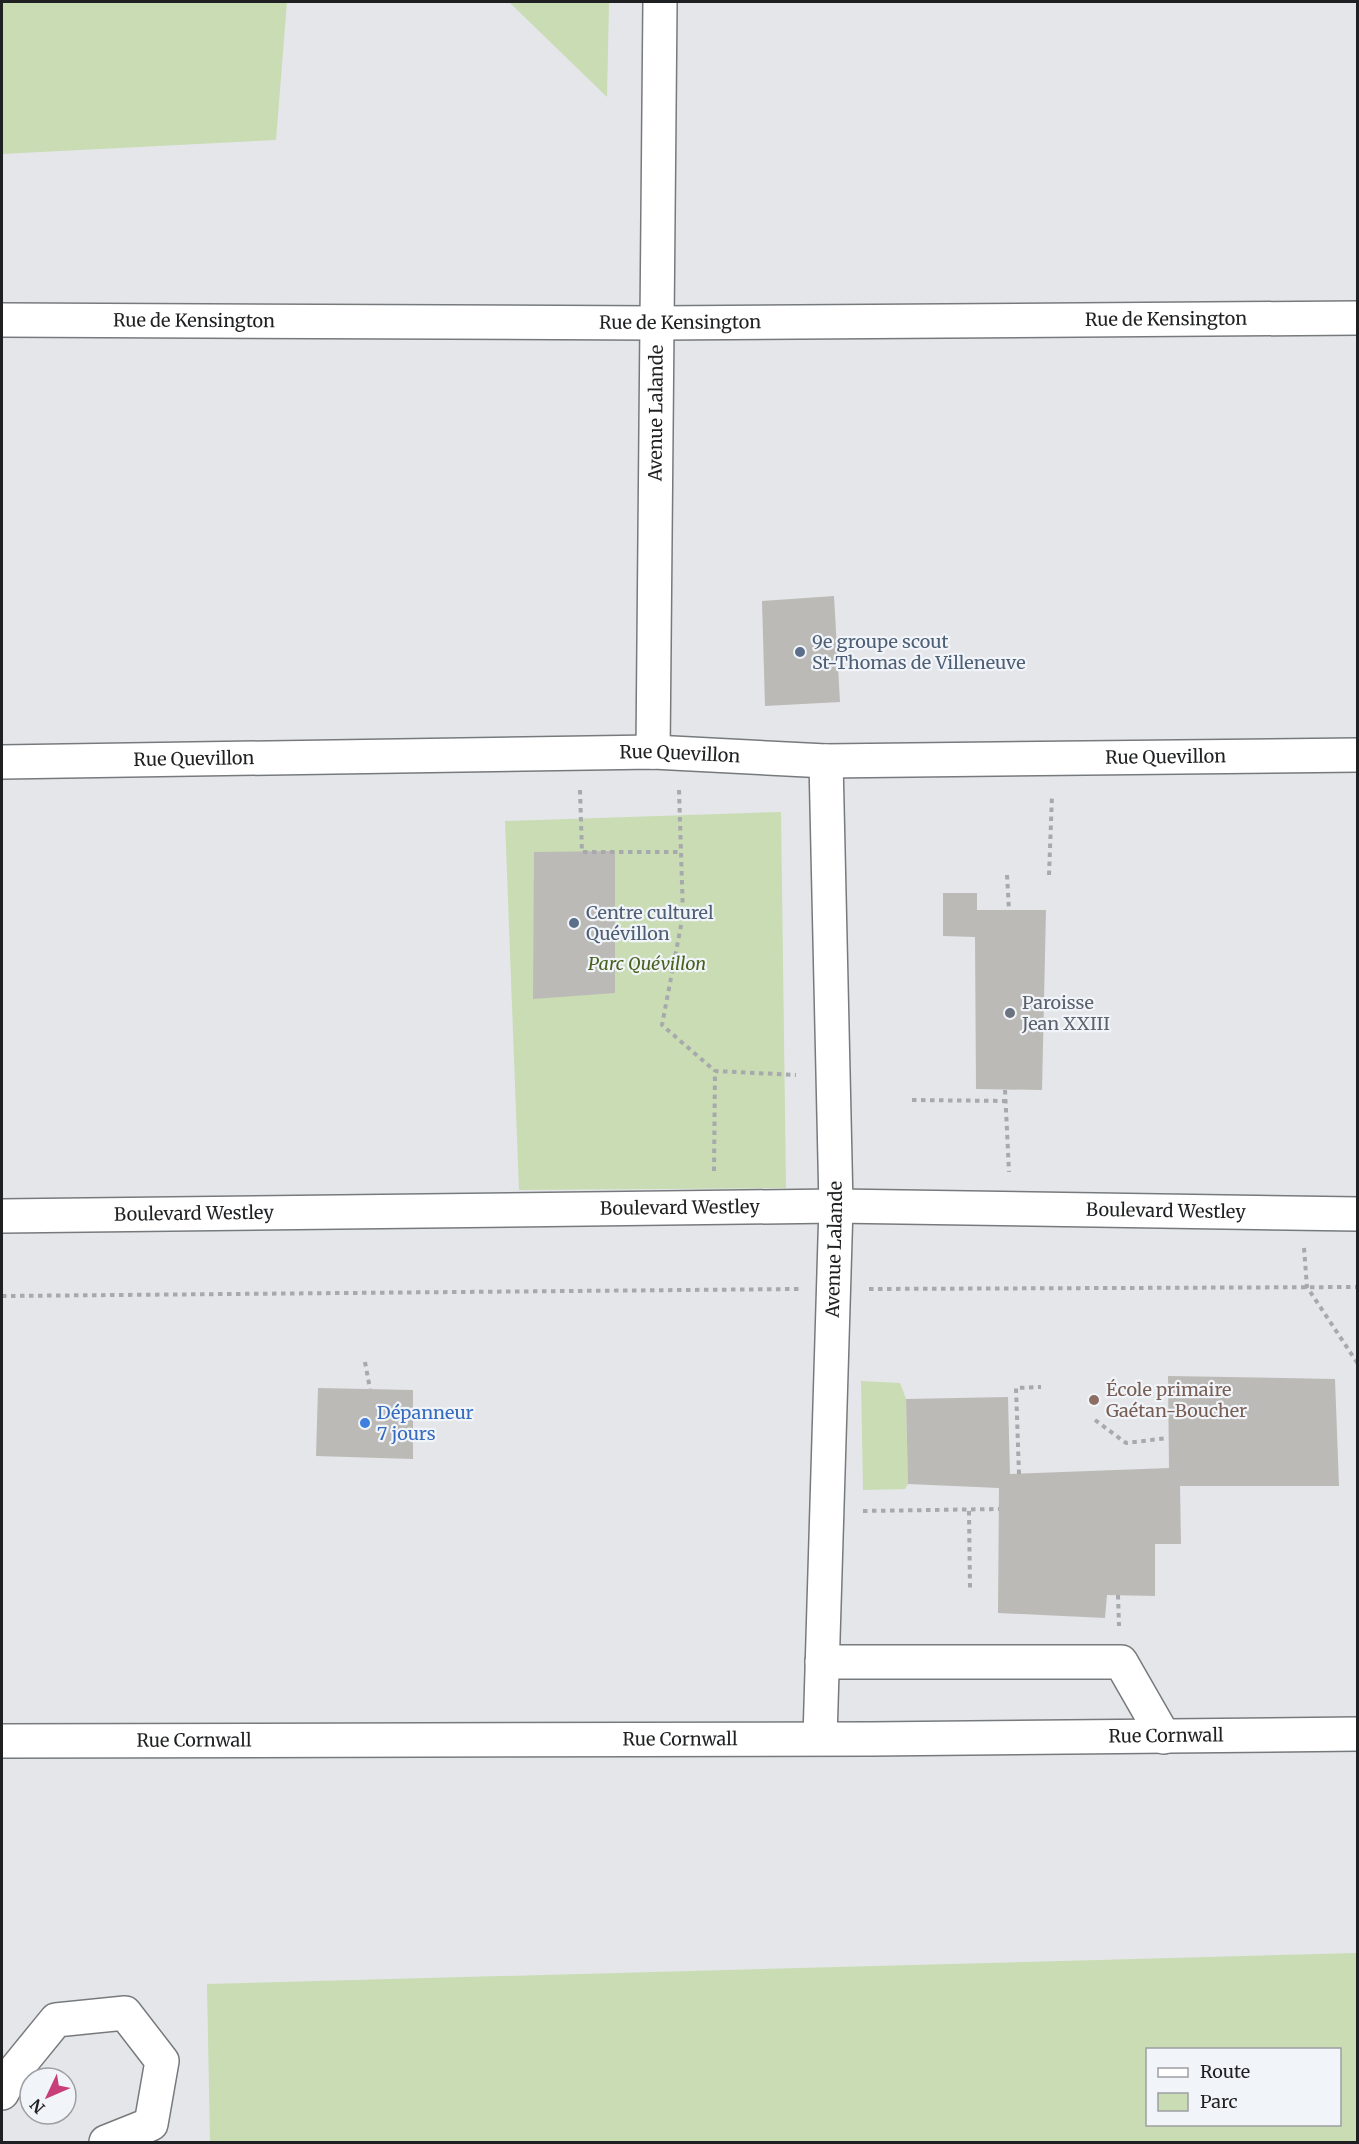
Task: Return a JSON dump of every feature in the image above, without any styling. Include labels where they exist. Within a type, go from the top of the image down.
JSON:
[{"type":"street","name":"Avenue Lalande","points":[[660,2],[657,323],[665,753]]},
{"type":"street","name":"Rue de Kensington","points":[[2,320],[657,323],[1358,318]]},
{"type":"street","name":"Rue Quevillon","points":[[2,762],[580,753],[665,753],[826,761],[1358,755]]},
{"type":"street","name":"Avenue Lalande","points":[[820,1738],[836,1206],[826,761]]},
{"type":"street","name":"Boulevard Westley","points":[[2,1216],[836,1206],[1358,1214]]},
{"type":"street","points":[[822,1662],[1121,1662],[1164,1737]]},
{"type":"street","name":"Rue Cornwall","points":[[2,1741],[1164,1737],[1358,1734]]},
{"type":"street","points":[[2,2093],[12,2074],[56,2020],[124,2013],[162,2061],[151,2124],[106,2142]]},
{"type":"path","points":[[580,753],[582,852],[681,852]]},
{"type":"path","points":[[665,753],[681,852],[683,915],[662,1025],[715,1071],[833,1077]]},
{"type":"path","points":[[1049,875],[1053,758]]},
{"type":"path","points":[[1007,875],[1009,910]]},
{"type":"path","points":[[715,1071],[715,1207]]},
{"type":"path","points":[[1005,1090],[1011,1209]]},
{"type":"path","points":[[912,1100],[1006,1101]]},
{"type":"path","points":[[1301,1213],[1307,1287],[1358,1364]]},
{"type":"path","points":[[2,1296],[1358,1287]]},
{"type":"path","points":[[365,1362],[370,1389]]},
{"type":"path","points":[[1019,1474],[1016,1388],[1041,1387]]},
{"type":"path","points":[[1095,1420],[1126,1443],[1168,1438]]},
{"type":"path","points":[[826,1511],[999,1509]]},
{"type":"path","points":[[969,1511],[970,1589]]},
{"type":"green space","points":[[2,2],[287,2],[276,140],[2,154]]},
{"type":"green space","points":[[509,2],[609,2],[607,97]]},
{"type":"green space","name":"Parc Quévillon","points":[[781,812],[786,1188],[519,1190],[505,821]]},
{"type":"green space","points":[[861,1381],[900,1383],[906,1399],[908,1484],[905,1489],[863,1490]]},
{"type":"green space","points":[[1357,1953],[1357,2142],[210,2142],[207,1984]]},
{"type":"building","name":"9e groupe scout St-Thomas de Villeneuve","points":[[834,596],[840,702],[765,706],[762,601]]},
{"type":"building","name":"Centre culturel Quévillon","points":[[615,851],[615,993],[533,999],[534,852]]},
{"type":"building","name":"Paroisse Jean XXIII","points":[[943,893],[977,893],[977,910],[1046,910],[1042,1090],[976,1089],[975,937],[943,936]]},
{"type":"building","points":[[1168,1376],[1335,1379],[1339,1486],[1180,1486],[1181,1544],[1155,1544],[1155,1596],[1107,1595],[1105,1618],[998,1613],[999,1488],[908,1484],[906,1399],[1008,1397],[1010,1474],[1169,1468]]},
{"type":"building","name":"Dépanneur 7 jours","points":[[318,1388],[413,1390],[413,1459],[316,1456]]},
{"type":"place","name":"9e groupe scout St-Thomas de Villeneuve","points":[[800,652]]},
{"type":"place","name":"Centre culturel Quévillon","points":[[574,923]]},
{"type":"place","name":"Paroisse Jean XXIII","points":[[1010,1013]]},
{"type":"place","name":"École primaire Gaétan-Boucher","points":[[1094,1400]]},
{"type":"place","name":"Dépanneur 7 jours","points":[[365,1423]]}]
